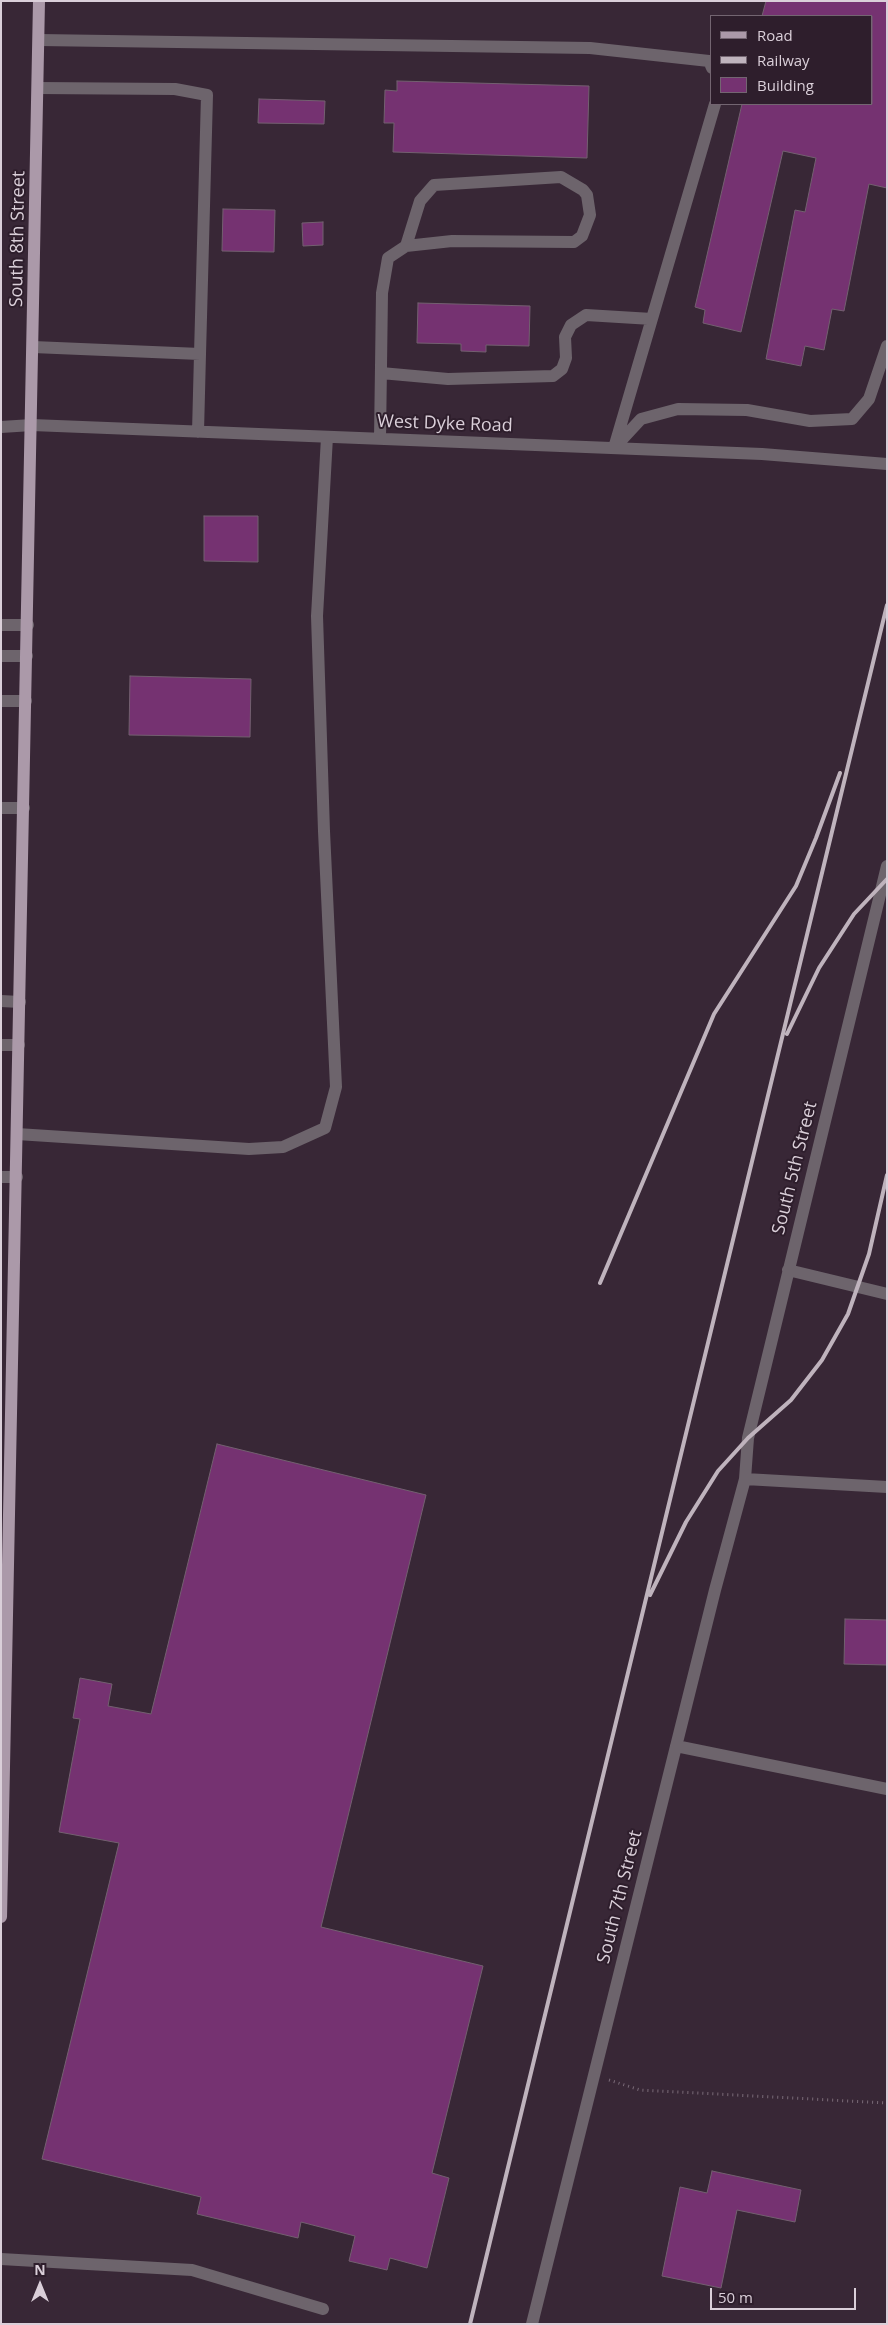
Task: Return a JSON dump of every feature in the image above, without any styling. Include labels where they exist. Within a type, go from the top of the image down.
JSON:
[{"type":"main road","name":"South 8th Street","points":[[1,1917],[6,1438],[16,1178],[39,1]]},
{"type":"street","points":[[38,40],[590,48],[708,61],[710,64]]},
{"type":"street","points":[[38,88],[175,89],[207,95],[198,432]]},
{"type":"street","points":[[614,448],[715,105]]},
{"type":"street","points":[[380,439],[382,293],[388,258],[406,246],[452,241],[574,242],[582,236],[590,215],[587,195],[583,190],[561,177],[434,185],[420,201],[406,246]]},
{"type":"street","points":[[381,373],[448,379],[553,376],[562,369],[566,358],[565,337],[571,325],[586,315],[652,319]]},
{"type":"street","points":[[614,448],[641,419],[678,409],[747,410],[810,421],[852,419],[868,400],[887,346]]},
{"type":"street","points":[[33,347],[200,354]]},
{"type":"street","name":"West Dyke Road","points":[[2,427],[32,425],[762,454],[887,464]]},
{"type":"street","points":[[17,1134],[248,1149],[282,1147],[325,1128],[336,1086],[324,831],[317,616],[327,437]]},
{"type":"street","points":[[1,625],[28,625]]},
{"type":"street","points":[[1,656],[27,656]]},
{"type":"street","points":[[1,701],[26,701]]},
{"type":"street","points":[[1,808],[24,808]]},
{"type":"street","name":"South 5th Street","points":[[746,1479],[748,1438],[887,866]]},
{"type":"street","points":[[1,1002],[20,1002]]},
{"type":"street","points":[[1,1045],[19,1046]]},
{"type":"street","points":[[1,1177],[16,1178]]},
{"type":"street","points":[[788,1270],[887,1294]]},
{"type":"street","points":[[746,1479],[887,1487]]},
{"type":"street","name":"South 7th Street","points":[[532,2324],[676,1746],[746,1479]]},
{"type":"street","points":[[676,1746],[887,1788]]},
{"type":"street","points":[[1,2259],[192,2270],[323,2309]]},
{"type":"path","points":[[594,2075],[640,2090],[887,2103]]},
{"type":"building","points":[[766,1],[887,1],[887,188],[869,184],[844,311],[832,309],[824,350],[805,346],[801,366],[766,359],[795,210],[805,212],[816,158],[783,151],[741,332],[703,323],[705,310],[695,307],[742,105],[873,105],[873,15],[762,15]]},
{"type":"building","points":[[397,81],[589,86],[587,158],[393,152],[394,123],[384,123],[385,90],[397,91]]},
{"type":"building","points":[[259,99],[325,101],[324,124],[258,123]]},
{"type":"building","points":[[223,209],[275,210],[274,252],[222,251]]},
{"type":"building","points":[[323,222],[323,245],[303,246],[302,223]]},
{"type":"building","points":[[418,303],[530,306],[529,346],[486,345],[486,352],[461,351],[461,344],[417,343]]},
{"type":"building","points":[[204,516],[258,516],[258,562],[204,561]]},
{"type":"building","points":[[130,676],[251,679],[250,737],[129,735]]},
{"type":"building","points":[[217,1444],[426,1495],[321,1927],[483,1966],[432,2173],[449,2178],[427,2268],[390,2258],[387,2270],[349,2261],[355,2236],[301,2222],[298,2238],[197,2214],[201,2197],[42,2159],[119,1843],[59,1832],[80,1719],[73,1718],[80,1678],[112,1684],[108,1706],[151,1714]]},
{"type":"building","points":[[845,1619],[887,1620],[887,1665],[844,1664]]},
{"type":"building","points":[[712,2171],[801,2190],[795,2222],[737,2210],[721,2288],[662,2276],[680,2187],[707,2193]]},
{"type":"railway","points":[[470,2324],[887,605]]},
{"type":"railway","points":[[600,1283],[714,1014],[796,886],[840,773]]},
{"type":"railway","points":[[787,1034],[819,968],[854,914],[887,879]]},
{"type":"railway","points":[[650,1595],[686,1522],[718,1471],[748,1438],[791,1400],[822,1360],[848,1314],[869,1254],[887,1175]]}]
